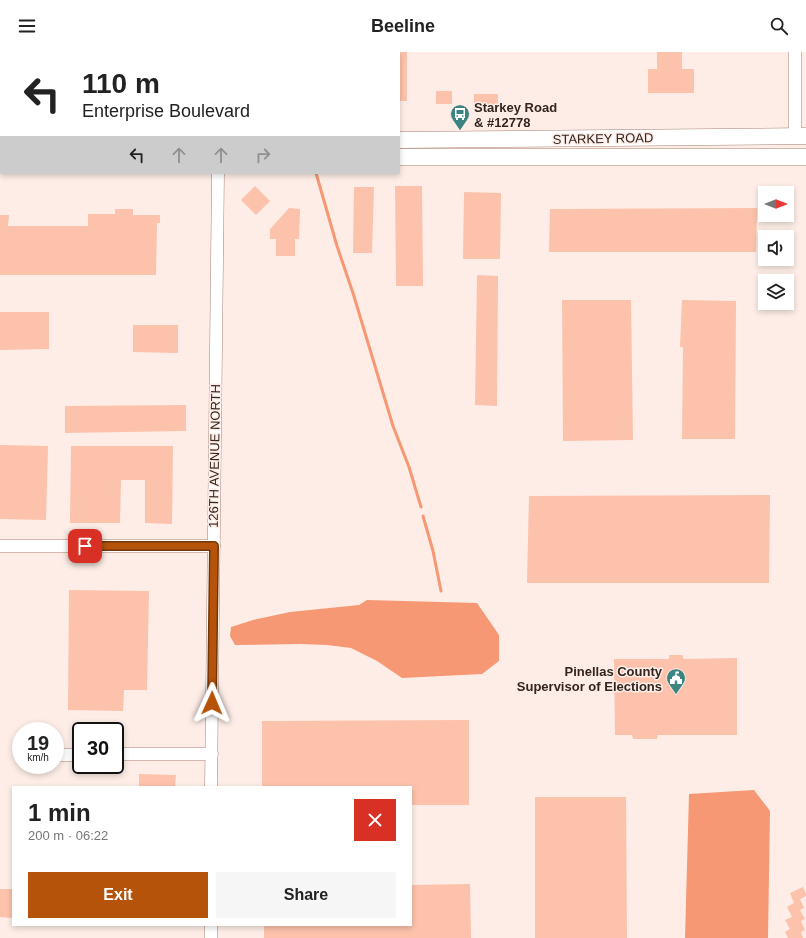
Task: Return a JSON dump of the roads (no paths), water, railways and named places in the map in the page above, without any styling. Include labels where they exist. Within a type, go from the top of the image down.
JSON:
[{"type":"main road","name":"STARKEY ROAD","points":[[400,140],[802,140]]},
{"type":"main road","points":[[714,157],[721,151],[772,151],[802,140]]},
{"type":"main road","name":"STARKEY ROAD","points":[[400,158],[806,157]]},
{"type":"street","points":[[796,52],[802,140]]},
{"type":"street","name":"126TH AVENUE NORTH","points":[[211,786],[218,174]]},
{"type":"street","points":[[0,546],[214,546]]},
{"type":"street","points":[[124,754],[212,754]]},
{"type":"street","points":[[210,926],[210,938]]},
{"type":"waterway","points":[[316,174],[393,426],[409,467],[421,507]]},
{"type":"waterway","points":[[423,516],[433,551],[441,591]]},
{"type":"place","name":"Starkey Road & #12778","points":[[460,131]]},
{"type":"place","name":"Pinellas County Supervisor of Elections","points":[[676,695]]}]
